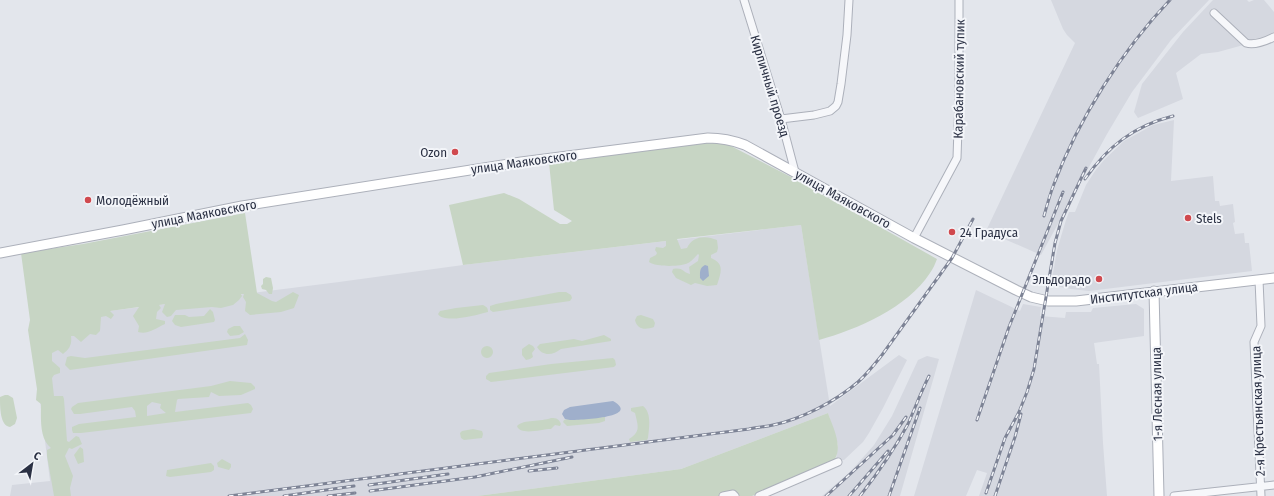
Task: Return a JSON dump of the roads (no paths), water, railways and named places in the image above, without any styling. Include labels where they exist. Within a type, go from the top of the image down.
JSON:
[{"type":"street","name":"Кирпичный проезд","points":[[744,0],[781,119],[795,172]]},
{"type":"street","points":[[781,119],[814,115],[830,111],[838,102],[847,35],[849,0]]},
{"type":"street","name":"Карабановский тупик","points":[[914,238],[957,158],[960,98],[960,0]]},
{"type":"street","points":[[1214,13],[1246,44],[1251,45],[1264,42],[1274,37]]},
{"type":"street","name":"улица Маяковского","points":[[0,253],[242,206],[521,162],[708,138],[721,138],[734,141],[795,172],[914,238],[1016,290]]},
{"type":"street","name":"Институтская улица","points":[[1016,290],[1031,297],[1045,300],[1069,301],[1274,278]]},
{"type":"street","name":"2-я Крестьянская улица","points":[[1259,280],[1261,326],[1254,342],[1261,496]]},
{"type":"street","name":"1-я Лесная улица","points":[[1154,291],[1159,496]]},
{"type":"street","points":[[759,496],[838,462]]},
{"type":"street","points":[[1174,496],[1274,485]]},
{"type":"street","points":[[723,496],[730,494],[735,496]]},
{"type":"water","points":[[705,265],[708,266],[709,276],[703,281],[700,278],[700,272]]},
{"type":"water","points":[[613,401],[620,407],[620,411],[605,417],[570,420],[565,419],[562,414],[564,410],[570,407]]},
{"type":"railway","points":[[1044,216],[1064,160],[1103,86],[1135,40],[1170,0]]},
{"type":"railway","points":[[1085,179],[1103,157],[1123,139],[1146,125],[1173,116]]},
{"type":"railway","points":[[986,493],[1005,438],[1019,412],[1027,392],[1034,369],[1055,243],[1061,221],[1086,168]]},
{"type":"railway","points":[[977,420],[1009,327],[1063,192]]},
{"type":"railway","points":[[229,496],[749,429],[773,425],[807,414],[840,396],[867,373],[882,355],[952,258],[973,219]]},
{"type":"railway","points":[[860,496],[886,461],[903,434],[929,376]]},
{"type":"railway","points":[[889,496],[920,408]]},
{"type":"railway","points":[[995,496],[1015,437],[1021,414]]},
{"type":"railway","points":[[826,496],[893,435],[906,417]]},
{"type":"railway","points":[[849,496],[888,451]]},
{"type":"railway","points":[[370,491],[475,477],[572,457]]},
{"type":"railway","points":[[529,471],[557,468]]},
{"type":"railway","points":[[369,485],[448,474]]},
{"type":"railway","points":[[284,496],[354,486]]},
{"type":"railway","points":[[328,496],[355,493]]},
{"type":"place","name":"Ozon","points":[[455,152]]},
{"type":"place","name":"Молодёжный","points":[[88,200]]},
{"type":"place","name":"Stels","points":[[1188,218]]},
{"type":"place","name":"24 Градуса","points":[[952,232]]},
{"type":"place","name":"Эльдорадо","points":[[1099,279]]}]
